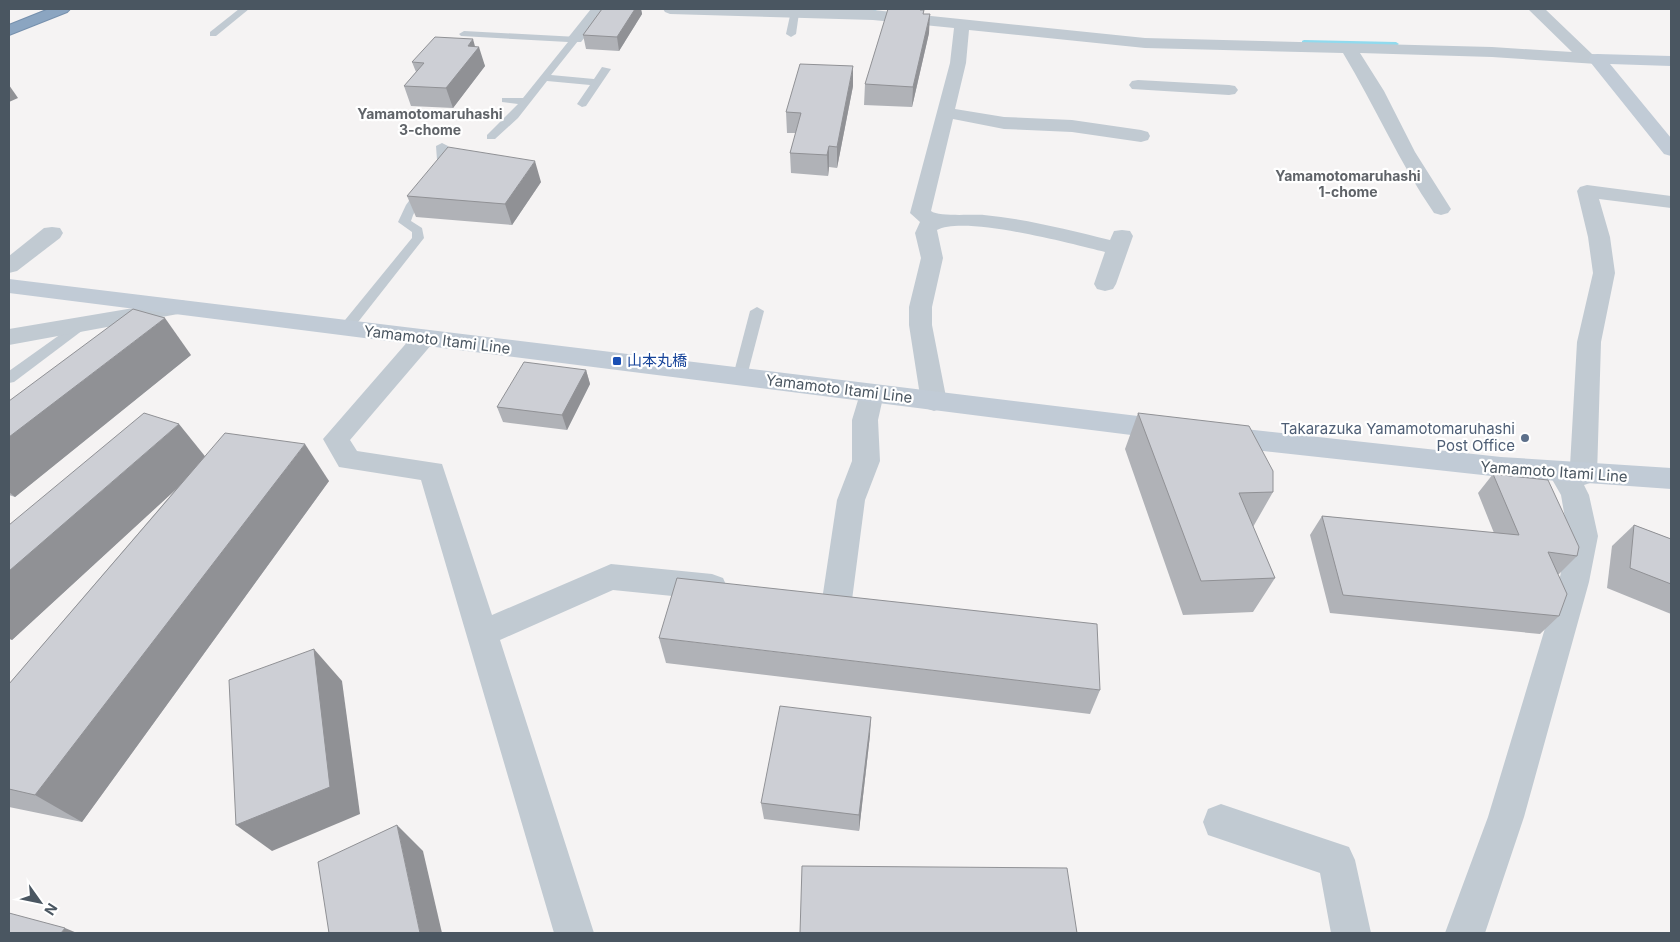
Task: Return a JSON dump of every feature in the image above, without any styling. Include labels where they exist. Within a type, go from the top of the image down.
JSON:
[{"type":"highway","points":[[9,16],[28,9]]},
{"type":"highway","points":[[9,30],[62,9]]},
{"type":"main road","points":[[1592,58],[1671,61]]},
{"type":"main road","points":[[1592,58],[1671,150]]},
{"type":"main road","name":"Yamamoto Itami Line","points":[[9,286],[740,376],[934,402],[1461,465],[1573,474],[1671,479]]},
{"type":"street","points":[[575,39],[599,9]]},
{"type":"street","points":[[670,9],[873,16],[1104,41],[1216,46],[1492,52],[1592,58]]},
{"type":"street","points":[[1536,9],[1592,58]]},
{"type":"street","points":[[933,222],[920,213],[947,114],[958,63],[962,25]]},
{"type":"street","points":[[1147,83],[1230,94],[1216,46]]},
{"type":"street","points":[[1348,48],[1375,91],[1405,152],[1441,209]]},
{"type":"street","points":[[947,114],[1004,123],[1072,126],[1141,136]]},
{"type":"street","points":[[1465,933],[1506,817],[1574,582],[1583,536],[1573,474],[1588,342],[1604,273],[1599,237],[1587,191],[1671,202]]},
{"type":"street","points":[[934,402],[920,314],[932,251],[926,237],[928,226],[933,222],[941,218],[968,220],[1120,243],[1106,284]]},
{"type":"street","points":[[9,266],[52,233]]},
{"type":"street","points":[[9,337],[181,307]]},
{"type":"street","points":[[424,338],[336,439],[348,460],[432,471],[484,633],[574,933]]},
{"type":"street","points":[[837,600],[851,500],[866,461],[865,420],[871,393]]},
{"type":"street","points":[[484,633],[611,577],[739,590]]},
{"type":"street","points":[[1221,822],[1336,860],[1351,933]]},
{"type":"lane","points":[[213,34],[244,9]]},
{"type":"lane","points":[[791,34],[794,13]]},
{"type":"lane","points":[[222,26],[236,27]]},
{"type":"lane","points":[[466,32],[464,34],[575,39]]},
{"type":"lane","points":[[491,137],[514,116],[575,39]]},
{"type":"lane","points":[[582,104],[606,69]]},
{"type":"lane","points":[[545,78],[597,82]]},
{"type":"lane","points":[[506,100],[526,101]]},
{"type":"lane","points":[[346,328],[418,238],[418,231],[404,222],[405,216],[419,192],[442,163],[442,146]]},
{"type":"lane","points":[[740,376],[757,311]]},
{"type":"lane","points":[[9,378],[82,324]]},
{"type":"building","points":[[602,9],[635,9],[617,37],[583,35]]},
{"type":"building","points":[[888,9],[921,9],[924,10],[923,14],[930,14],[913,87],[865,84]]},
{"type":"building","points":[[435,37],[473,39],[468,46],[479,47],[446,88],[404,86],[424,63],[412,62]]},
{"type":"building","points":[[800,64],[853,66],[837,147],[829,146],[827,155],[790,153],[801,113],[786,112]]},
{"type":"building","points":[[448,147],[535,161],[505,204],[407,196]]},
{"type":"building","points":[[133,309],[165,318],[9,437],[9,401]]},
{"type":"building","points":[[524,362],[586,370],[562,415],[497,407]]},
{"type":"building","points":[[144,413],[179,424],[9,571],[9,525]]},
{"type":"building","points":[[1138,413],[1249,426],[1273,471],[1273,492],[1239,493],[1275,578],[1201,581]]},
{"type":"building","points":[[225,433],[305,444],[35,795],[9,789],[9,684]]},
{"type":"building","points":[[1493,474],[1548,480],[1579,547],[1577,556],[1548,552],[1567,594],[1559,616],[1343,595],[1322,516],[1519,535]]},
{"type":"building","points":[[1634,525],[1671,539],[1671,584],[1630,568]]},
{"type":"building","points":[[677,578],[1097,624],[1100,690],[659,638]]},
{"type":"building","points":[[314,649],[330,787],[236,825],[229,680]]},
{"type":"building","points":[[780,706],[871,717],[859,815],[761,803]]},
{"type":"building","points":[[397,825],[420,933],[329,933],[318,862]]},
{"type":"building","points":[[802,866],[1067,868],[1077,933],[800,933]]},
{"type":"building","points":[[9,913],[65,928],[61,933],[9,933]]},
{"type":"waterway","points":[[823,9],[875,11]]},
{"type":"waterway","points":[[1304,42],[1396,44]]},
{"type":"place","name":"山本丸橋","points":[[617,361]]},
{"type":"place","name":"Takarazuka Yamamotomaruhashi Post Office","points":[[1525,438]]},
{"type":"district","name":"Yamamotomaruhashi 3-chome","points":[[430,122]]},
{"type":"district","name":"Yamamotomaruhashi 1-chome","points":[[1348,184]]}]
